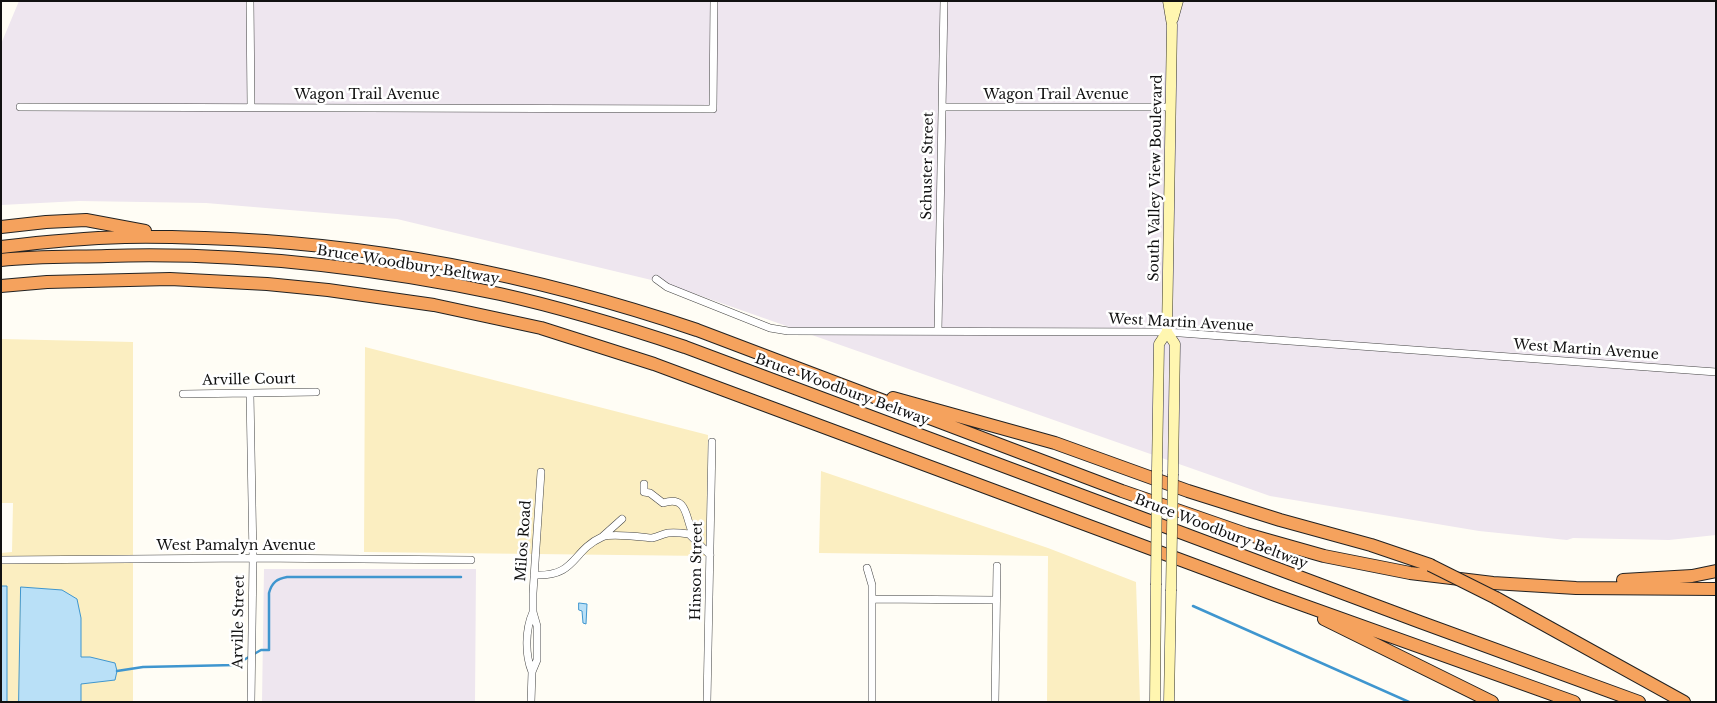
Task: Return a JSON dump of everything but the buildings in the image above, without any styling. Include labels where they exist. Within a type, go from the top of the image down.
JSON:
[{"type":"highway","points":[[1,227],[86,220],[183,237]]},
{"type":"highway","points":[[1,247],[97,238],[183,237],[285,242],[373,251],[533,282],[642,312],[697,330],[1122,490],[1246,534],[1324,556],[1410,573],[1493,583],[1576,588],[1716,589]]},
{"type":"highway","name":"Bruce Woodbury Beltway","points":[[1,260],[140,255],[278,260],[359,269],[436,282],[502,295],[567,312],[685,347],[1639,702]]},
{"type":"highway","points":[[1,286],[47,282],[170,279],[267,284],[328,290],[434,305],[541,328],[654,364],[1275,594],[1574,702]]},
{"type":"highway","points":[[823,379],[1003,427],[1055,443],[1197,494],[1430,564],[1496,598],[1684,702]]},
{"type":"highway","points":[[1493,583],[1627,580],[1692,576],[1716,571]]},
{"type":"highway","points":[[1275,594],[1492,702]]},
{"type":"main road","name":"South Valley View Boulevard","points":[[1155,702],[1156,470],[1160,344],[1167,332],[1172,25],[1168,1]]},
{"type":"main road","name":"South Valley View Boulevard","points":[[1172,25],[1178,1]]},
{"type":"main road","name":"South Valley View Boulevard","points":[[1167,332],[1175,344],[1169,702]]},
{"type":"street","points":[[250,1],[251,107]]},
{"type":"street","name":"Wagon Trail Avenue","points":[[20,107],[713,109],[714,1]]},
{"type":"street","name":"Schuster Street","points":[[938,331],[944,1]]},
{"type":"street","name":"Wagon Trail Avenue","points":[[942,107],[1171,107]]},
{"type":"street","name":"West Martin Avenue","points":[[656,279],[667,287],[770,328],[788,331],[1167,332],[1716,372]]},
{"type":"street","name":"Arville Court","points":[[183,394],[316,392]]},
{"type":"street","name":"Arville Street","points":[[250,394],[253,558],[251,702]]},
{"type":"street","name":"Hinson Street","points":[[707,702],[712,442]]},
{"type":"street","name":"Milos Road","points":[[531,702],[532,672],[528,660],[528,623],[533,612],[542,472]]},
{"type":"street","points":[[644,484],[644,492],[650,493],[663,503],[673,501],[682,505],[686,510],[689,528],[695,539]]},
{"type":"street","points":[[534,574],[545,575],[565,570],[577,556],[622,519]]},
{"type":"street","points":[[603,536],[610,534],[652,538],[665,534],[689,534],[710,555]]},
{"type":"street","name":"West Pamalyn Avenue","points":[[1,560],[253,558],[471,560]]},
{"type":"street","points":[[995,702],[997,566]]},
{"type":"street","points":[[867,568],[871,578],[872,599],[872,702]]},
{"type":"street","points":[[872,599],[996,600]]},
{"type":"shaded area","points":[[19,1],[1716,1],[1716,535],[1669,540],[1573,538],[1567,540],[1479,531],[1270,496],[664,283],[397,219],[206,203],[79,201],[1,205],[1,44]]},
{"type":"shaded area","points":[[264,569],[476,569],[475,702],[262,702]]},
{"type":"sand","points":[[1,339],[133,342],[133,702],[1,702],[1,553],[12,552],[13,503],[1,503]]},
{"type":"sand","points":[[365,347],[708,435],[706,556],[364,552]]},
{"type":"sand","points":[[821,471],[1048,548],[1136,582],[1140,702],[1047,702],[1048,556],[819,553]]},
{"type":"water","points":[[1,586],[7,586],[7,702],[1,702]]},
{"type":"water","points":[[21,587],[62,590],[77,599],[81,618],[81,657],[90,657],[115,663],[117,671],[115,680],[81,684],[81,702],[19,702]]},
{"type":"water","points":[[579,603],[587,604],[586,624],[583,623]]},
{"type":"waterway","points":[[117,671],[143,667],[235,665],[261,650],[269,650],[269,593],[273,584],[283,578],[461,577]]},
{"type":"waterway","points":[[1193,606],[1409,702]]}]
